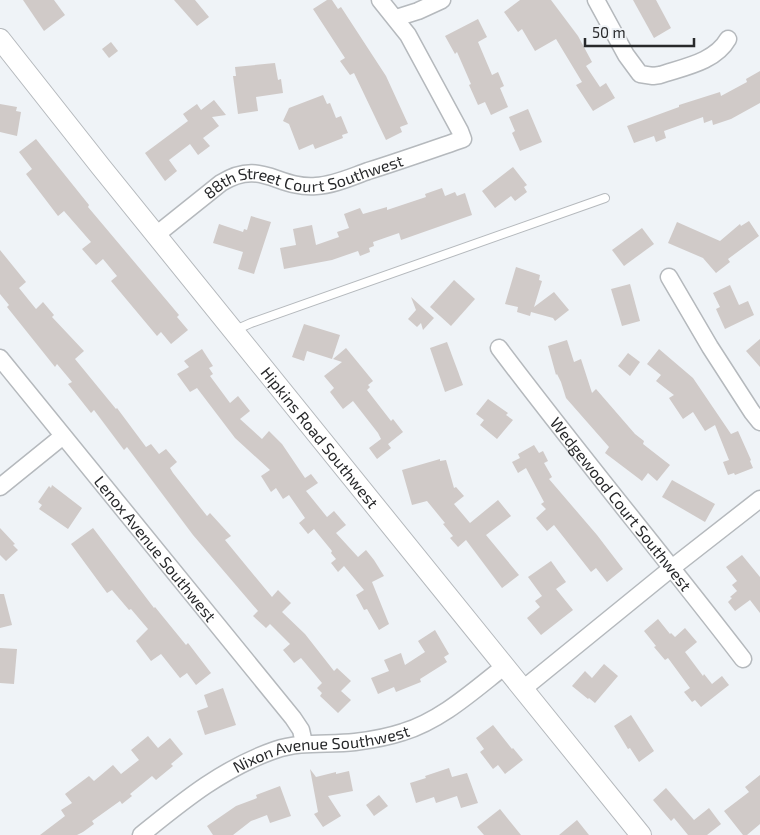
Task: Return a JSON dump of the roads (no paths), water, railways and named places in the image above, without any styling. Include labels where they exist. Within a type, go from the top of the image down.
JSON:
[{"type":"street","points":[[380,0],[396,18],[442,0]]},
{"type":"street","points":[[596,0],[626,55],[640,74],[660,75],[704,60],[724,47],[728,39]]},
{"type":"street","name":"88th Street Court Southwest","points":[[156,235],[231,176],[256,172],[302,186],[330,184],[463,139],[418,51],[396,18]]},
{"type":"street","name":"Hipkins Road Southwest","points":[[0,39],[641,835]]},
{"type":"street","points":[[669,276],[710,347],[760,422]]},
{"type":"street","name":"Wedgewood Court Southwest","points":[[499,348],[546,411],[673,567],[744,659]]},
{"type":"street","name":"Lenox Avenue Southwest","points":[[0,358],[293,718],[301,730],[304,743]]},
{"type":"street","points":[[0,487],[63,436]]},
{"type":"street","points":[[523,689],[760,499]]},
{"type":"street","name":"Nixon Avenue Southwest","points":[[141,835],[197,790],[252,758],[304,743],[353,742],[404,732],[427,722],[456,704],[505,666]]},
{"type":"lane","points":[[234,331],[251,323],[605,198]]}]
